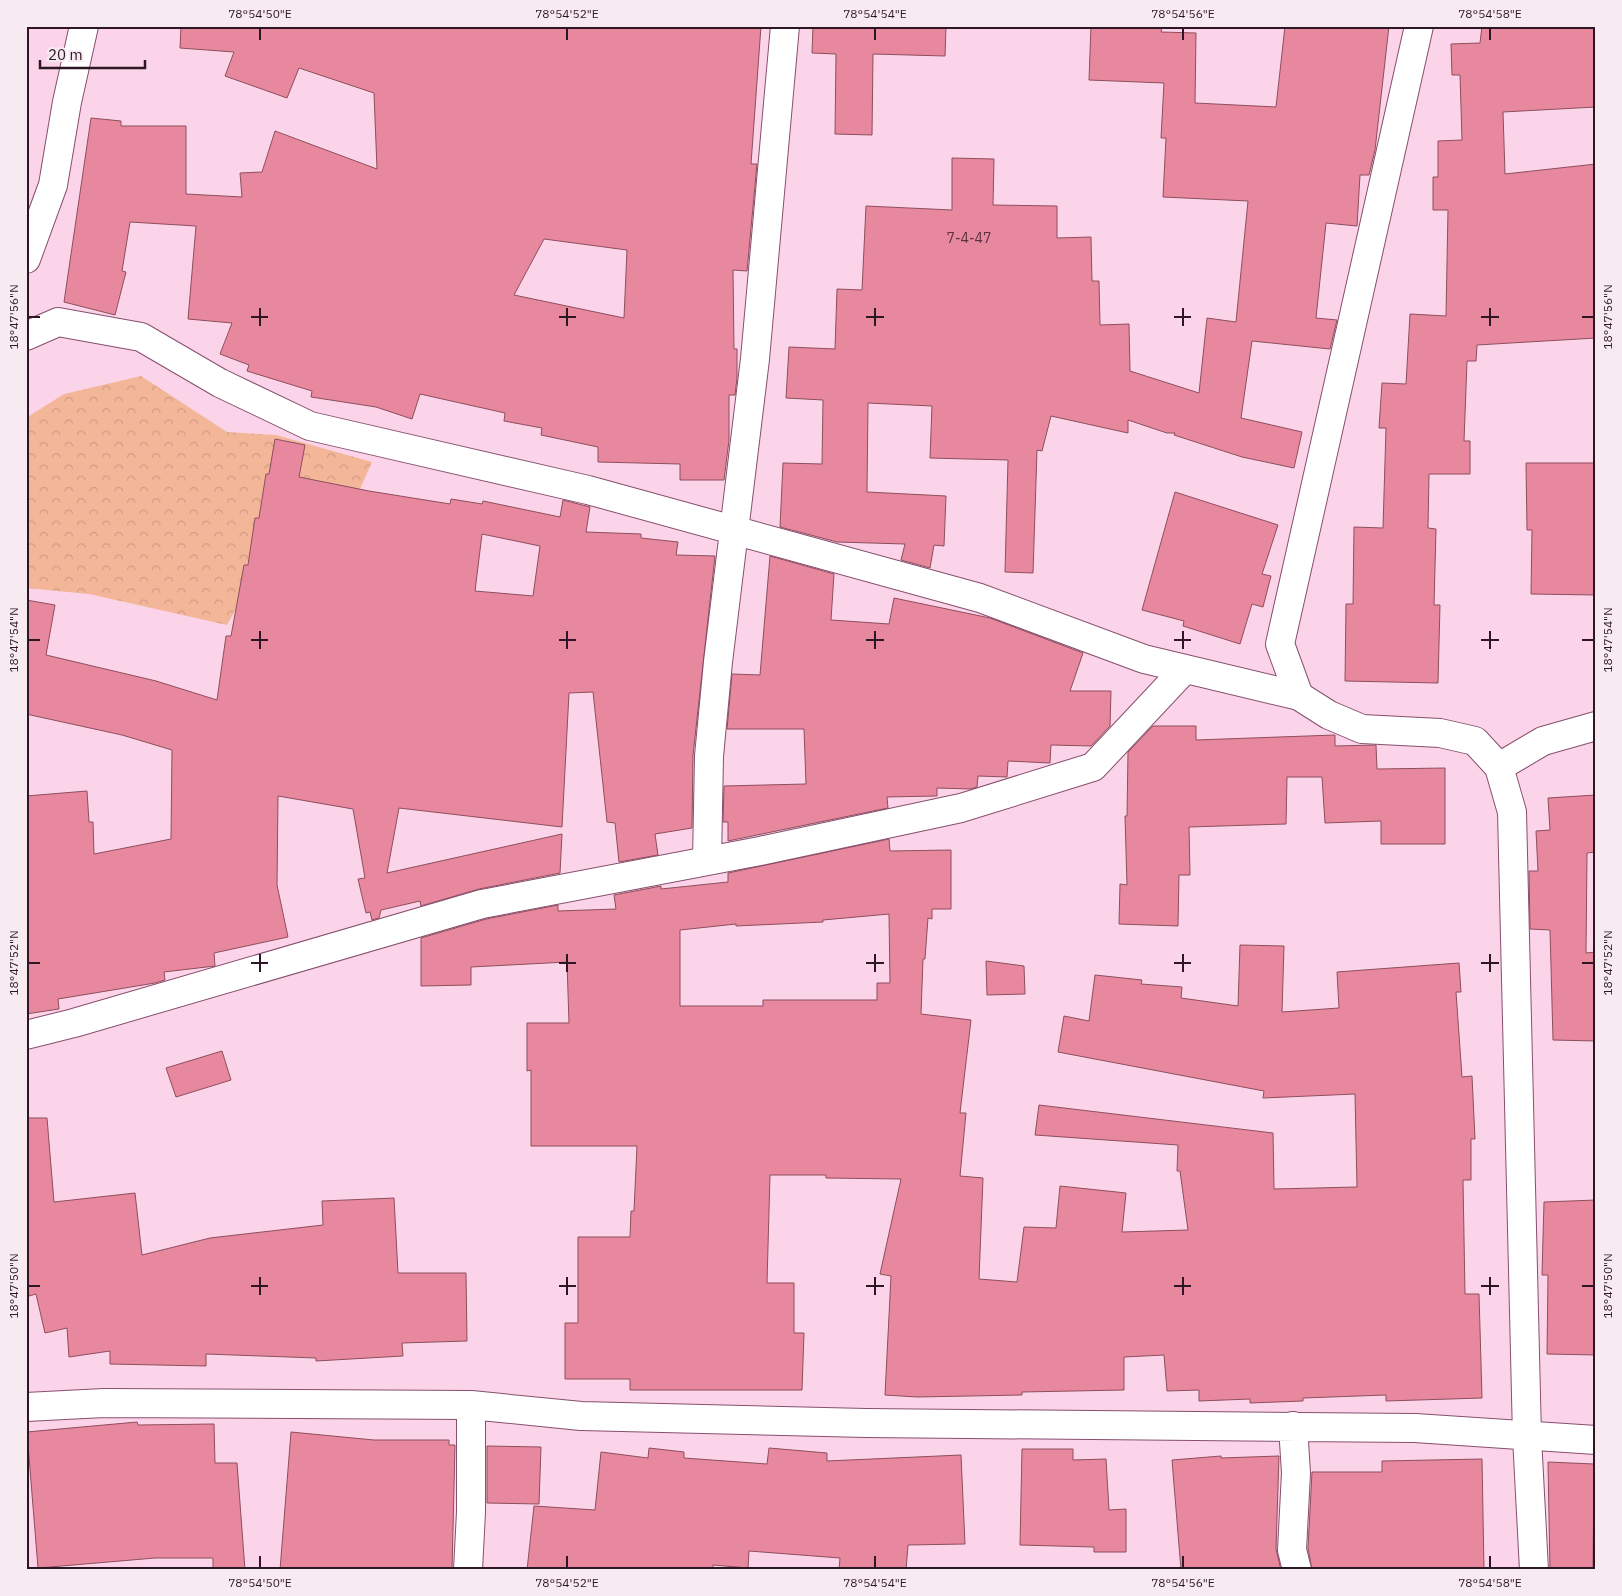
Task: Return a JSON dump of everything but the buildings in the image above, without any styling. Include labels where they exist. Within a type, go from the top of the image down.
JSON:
[{"type":"street","points":[[26,259],[53,185],[66,102],[84,26]]},
{"type":"street","points":[[707,861],[709,756],[718,662],[755,359],[785,26]]},
{"type":"street","points":[[1298,696],[1280,644],[1418,26]]},
{"type":"street","points":[[26,336],[58,322],[141,337],[220,383],[310,426],[588,490],[980,598],[1144,659],[1298,696],[1329,715],[1362,729],[1440,733],[1475,742],[1499,767],[1512,812],[1527,1437],[1534,1570]]},
{"type":"street","points":[[26,1035],[74,1023],[482,904],[707,861],[961,808],[1093,767],[1185,669]]},
{"type":"street","points":[[1499,767],[1543,742],[1596,726]]},
{"type":"street","points":[[26,1407],[104,1402],[471,1405],[582,1416],[758,1421],[1415,1428],[1527,1437],[1596,1440]]},
{"type":"street","points":[[468,1570],[471,1512],[471,1405]]},
{"type":"street","points":[[1293,1426],[1296,1473],[1292,1550],[1297,1570]]},
{"type":"green space","points":[[141,376],[227,432],[276,435],[372,462],[352,507],[283,524],[227,625],[89,594],[26,588],[26,418],[64,394]]}]
